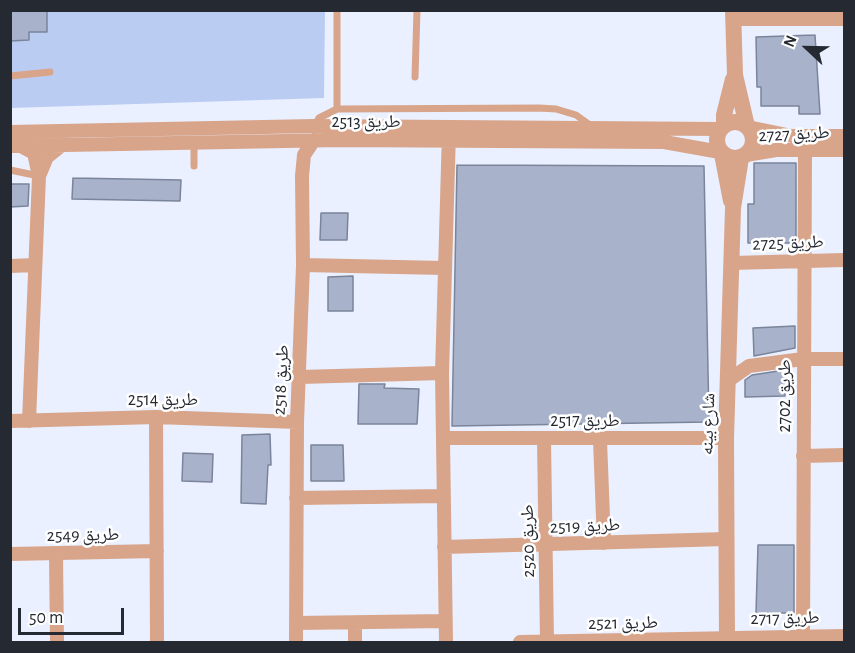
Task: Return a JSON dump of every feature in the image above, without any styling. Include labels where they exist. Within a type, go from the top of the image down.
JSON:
[{"type":"street","points":[[735,75],[722,127],[716,140],[721,153],[730,158],[743,156],[753,142],[747,127],[735,75],[733,15],[822,15],[844,19]]},
{"type":"street","points":[[722,127],[733,122],[747,127]]},
{"type":"street","name":"طريق 2513","points":[[449,134],[595,128],[722,127]]},
{"type":"street","name":"طريق 2727","points":[[747,127],[792,135],[844,136]]},
{"type":"street","name":"طريق 2513","points":[[10,132],[62,145],[194,141],[314,133]]},
{"type":"street","name":"طريق 2513","points":[[15,146],[41,138],[314,133],[449,134],[664,142],[721,153]]},
{"type":"street","name":"طريق 2518","points":[[296,642],[297,422],[303,265],[302,169],[304,155],[314,133]]},
{"type":"street","points":[[446,642],[442,373],[449,134]]},
{"type":"street","points":[[39,176],[47,157],[62,145]]},
{"type":"street","points":[[15,146],[32,150],[39,176],[29,421]]},
{"type":"street","name":"طريق 2727","points":[[743,156],[805,149],[844,150]]},
{"type":"street","name":"طريق 2702","points":[[803,639],[805,149]]},
{"type":"street","name":"شارع بينه","points":[[721,153],[733,208]]},
{"type":"street","name":"شارع بينه","points":[[727,640],[726,438],[733,208],[743,156]]},
{"type":"street","name":"طريق 2725","points":[[732,263],[844,260]]},
{"type":"street","points":[[10,266],[35,265]]},
{"type":"street","points":[[303,265],[444,268]]},
{"type":"street","points":[[729,380],[749,366],[803,359],[844,359]]},
{"type":"street","points":[[300,377],[442,373]]},
{"type":"street","points":[[156,417],[157,642]]},
{"type":"street","name":"طريق 2514","points":[[10,421],[156,417],[297,422]]},
{"type":"street","name":"طريق 2517","points":[[443,438],[600,440],[726,438]]},
{"type":"street","name":"طريق 2520","points":[[544,439],[548,642]]},
{"type":"street","points":[[600,440],[604,543]]},
{"type":"street","points":[[802,456],[844,455]]},
{"type":"street","points":[[296,498],[443,496]]},
{"type":"street","name":"طريق 2519","points":[[444,547],[726,539]]},
{"type":"street","name":"طريق 2549","points":[[10,554],[157,551]]},
{"type":"street","points":[[56,554],[57,642]]},
{"type":"street","points":[[296,623],[445,621]]},
{"type":"street","points":[[355,624],[355,642]]},
{"type":"street","name":"طريق 2717","points":[[727,640],[844,636]]},
{"type":"street","name":"طريق 2521","points":[[520,642],[727,640]]},
{"type":"lane","points":[[337,109],[338,10]]},
{"type":"lane","points":[[415,77],[417,10]]},
{"type":"lane","points":[[10,76],[50,72]]},
{"type":"lane","points":[[314,133],[319,118],[337,109],[556,109],[576,115],[595,128]]},
{"type":"lane","points":[[194,141],[194,166]]},
{"type":"lane","points":[[10,170],[39,176]]},
{"type":"shaded area","points":[[10,11],[325,11],[324,98],[11,108]]},
{"type":"building","points":[[10,10],[47,10],[47,32],[29,32],[29,40],[10,41]]},
{"type":"building","points":[[815,35],[820,114],[799,114],[799,106],[761,106],[761,87],[757,87],[756,37]]},
{"type":"building","points":[[754,163],[796,163],[796,243],[748,243],[748,204],[754,204]]},
{"type":"building","points":[[457,165],[704,166],[709,422],[452,426]]},
{"type":"building","points":[[73,178],[181,180],[180,201],[72,199]]},
{"type":"building","points":[[10,184],[29,184],[28,206],[10,207]]},
{"type":"building","points":[[321,213],[348,213],[347,240],[320,240]]},
{"type":"building","points":[[353,276],[353,311],[328,311],[328,277]]},
{"type":"building","points":[[795,326],[795,348],[754,356],[753,328]]},
{"type":"building","points":[[785,370],[785,396],[745,397],[745,380],[752,375]]},
{"type":"building","points":[[359,384],[385,384],[384,388],[419,389],[417,424],[358,424]]},
{"type":"building","points":[[270,434],[271,465],[268,465],[266,504],[241,503],[242,435]]},
{"type":"building","points":[[311,445],[343,445],[344,481],[311,481]]},
{"type":"building","points":[[183,453],[213,454],[212,482],[182,481]]},
{"type":"building","points":[[758,545],[794,545],[794,613],[756,613]]}]
